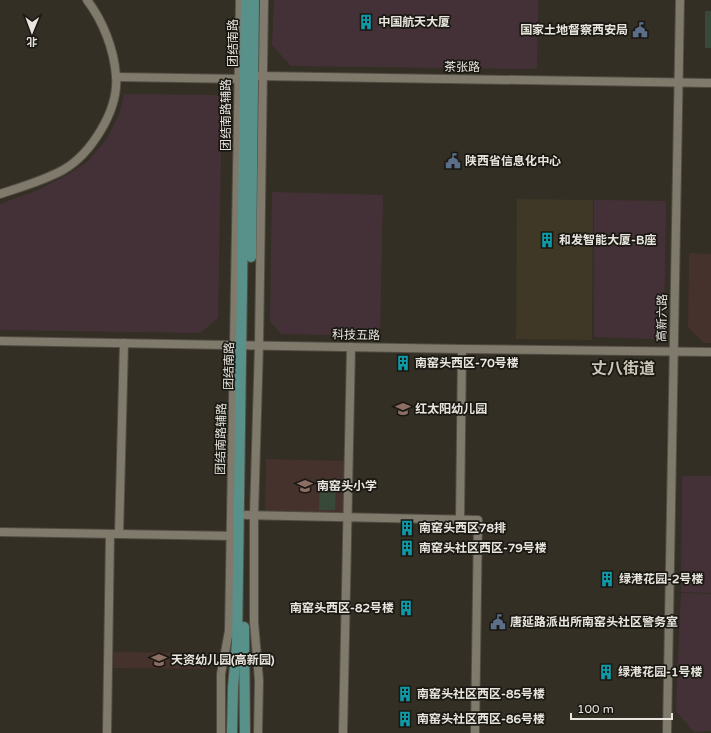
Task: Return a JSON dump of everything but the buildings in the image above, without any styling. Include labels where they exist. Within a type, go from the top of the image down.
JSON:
[{"type":"main road","name":"团结南路","points":[[246,0],[250,77]]},
{"type":"main road","name":"团结南路","points":[[245,733],[246,679],[244,634],[250,515],[246,345],[250,77],[254,0]]},
{"type":"main road","name":"团结南路","points":[[232,733],[233,687],[237,643],[235,536],[246,345]]},
{"type":"street","points":[[0,194],[30,185],[63,170],[85,153],[101,130],[114,101],[116,76],[103,25],[87,0]]},
{"type":"street","name":"团结南路辅路","points":[[240,0],[250,77],[246,345]]},
{"type":"street","name":"团结南路辅路","points":[[250,77],[264,0]]},
{"type":"street","name":"高新六路","points":[[667,733],[680,0]]},
{"type":"street","name":"茶张路","points":[[116,76],[711,83]]},
{"type":"street","name":"科技五路","points":[[0,341],[711,352]]},
{"type":"street","points":[[119,534],[124,343]]},
{"type":"street","points":[[343,733],[351,347]]},
{"type":"street","points":[[460,520],[462,349]]},
{"type":"street","points":[[258,733],[259,680],[254,622],[250,515],[478,520],[475,733]]},
{"type":"street","points":[[0,532],[235,536],[229,631],[221,674],[221,733]]},
{"type":"street","points":[[107,733],[110,534]]},
{"type":"shaded area","points":[[274,0],[538,0],[537,69],[291,66],[272,45]]},
{"type":"shaded area","points":[[124,94],[215,95],[222,98],[218,318],[200,333],[0,330],[0,204],[38,190],[67,175],[87,162],[106,140],[119,115]]},
{"type":"shaded area","points":[[272,192],[383,195],[380,336],[281,334],[270,321]]},
{"type":"shaded area","points":[[517,199],[593,200],[592,340],[516,339]]},
{"type":"shaded area","points":[[594,200],[666,201],[664,330],[653,339],[594,337]]},
{"type":"shaded area","points":[[689,253],[711,254],[711,343],[704,343],[688,327]]},
{"type":"shaded area","name":"南窑头小学","points":[[266,459],[344,461],[343,513],[265,512]]},
{"type":"shaded area","points":[[682,476],[711,476],[711,593],[681,592]]},
{"type":"shaded area","points":[[681,593],[711,594],[711,731],[694,732],[676,711]]},
{"type":"shaded area","name":"天资幼儿园(高新园)","points":[[113,652],[205,653],[205,669],[113,668]]},
{"type":"green space","points":[[705,11],[711,11],[711,48],[705,48]]},
{"type":"green space","points":[[320,480],[336,480],[335,510],[319,510]]},
{"type":"place","name":"中国航天大厦","points":[[366,22]]},
{"type":"place","name":"国家土地督察西安局","points":[[640,30]]},
{"type":"place","name":"陕西省信息化中心","points":[[453,161]]},
{"type":"place","name":"和发智能大厦-B座","points":[[547,240]]},
{"type":"place","name":"南窑头西区-70号楼","points":[[403,363]]},
{"type":"place","name":"红太阳幼儿园","points":[[403,409]]},
{"type":"place","name":"南窑头小学","points":[[305,486]]},
{"type":"place","name":"南窑头西区78排","points":[[407,528]]},
{"type":"place","name":"南窑头社区西区-79号楼","points":[[407,548]]},
{"type":"place","name":"绿港花园-2号楼","points":[[607,579]]},
{"type":"place","name":"南窑头西区-82号楼","points":[[406,608]]},
{"type":"place","name":"唐延路派出所南窑头社区警务室","points":[[498,622]]},
{"type":"place","name":"天资幼儿园(高新园)","points":[[159,660]]},
{"type":"place","name":"绿港花园-1号楼","points":[[606,672]]},
{"type":"place","name":"南窑头社区西区-85号楼","points":[[405,694]]},
{"type":"place","name":"南窑头社区西区-86号楼","points":[[405,719]]},
{"type":"district","name":"丈八街道","points":[[623,368]]}]
